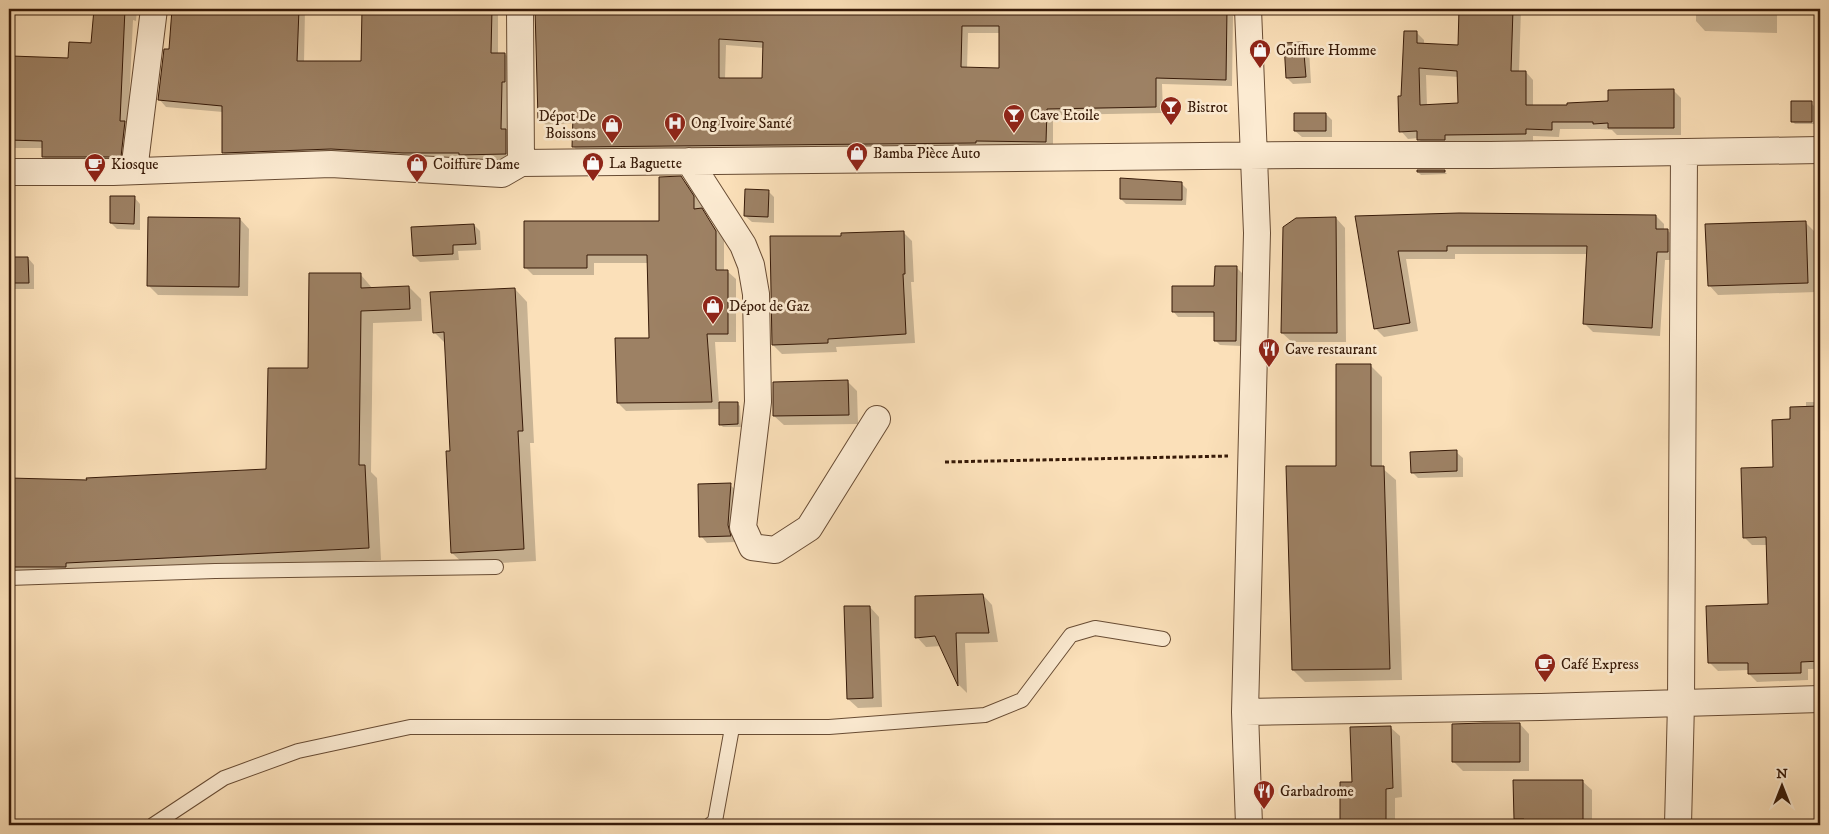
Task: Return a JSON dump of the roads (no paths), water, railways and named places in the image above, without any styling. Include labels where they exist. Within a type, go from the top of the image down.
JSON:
[{"type":"street","points":[[134,171],[154,9]]},
{"type":"street","points":[[520,9],[521,163]]},
{"type":"street","points":[[1248,9],[1253,156],[1257,198],[1257,278],[1245,712],[1248,825]]},
{"type":"street","points":[[9,172],[134,171],[331,164],[502,174],[521,163],[1684,153],[1820,150]]},
{"type":"street","points":[[1678,825],[1681,703],[1684,153]]},
{"type":"street","points":[[689,161],[743,244],[756,294],[758,402],[743,527],[752,547],[775,550],[809,528],[877,419]]},
{"type":"street","points":[[1245,712],[1820,699]]},
{"type":"lane","points":[[9,578],[215,571],[496,567]]},
{"type":"lane","points":[[153,825],[224,778],[298,751],[410,727],[829,727],[985,715],[1022,700],[1071,635],[1096,628],[1163,639]]},
{"type":"lane","points":[[710,825],[715,821],[732,728]]},
{"type":"place","name":"Coiffure Homme","points":[[1260,69]]},
{"type":"place","name":"Bistrot","points":[[1171,126]]},
{"type":"place","name":"Cave Etoile","points":[[1014,134]]},
{"type":"place","name":"Ong Ivoire Santé","points":[[675,142]]},
{"type":"place","name":"Dépot De Boissons","points":[[612,144]]},
{"type":"place","name":"Bamba Pièce Auto","points":[[857,172]]},
{"type":"place","name":"La Baguette","points":[[593,182]]},
{"type":"place","name":"Kiosque","points":[[95,183]]},
{"type":"place","name":"Coiffure Dame","points":[[417,183]]},
{"type":"place","name":"Dépot de Gaz","points":[[713,325]]},
{"type":"place","name":"Cave restaurant","points":[[1269,368]]},
{"type":"place","name":"Café Express","points":[[1545,683]]},
{"type":"place","name":"Garbadrome","points":[[1264,810]]}]
